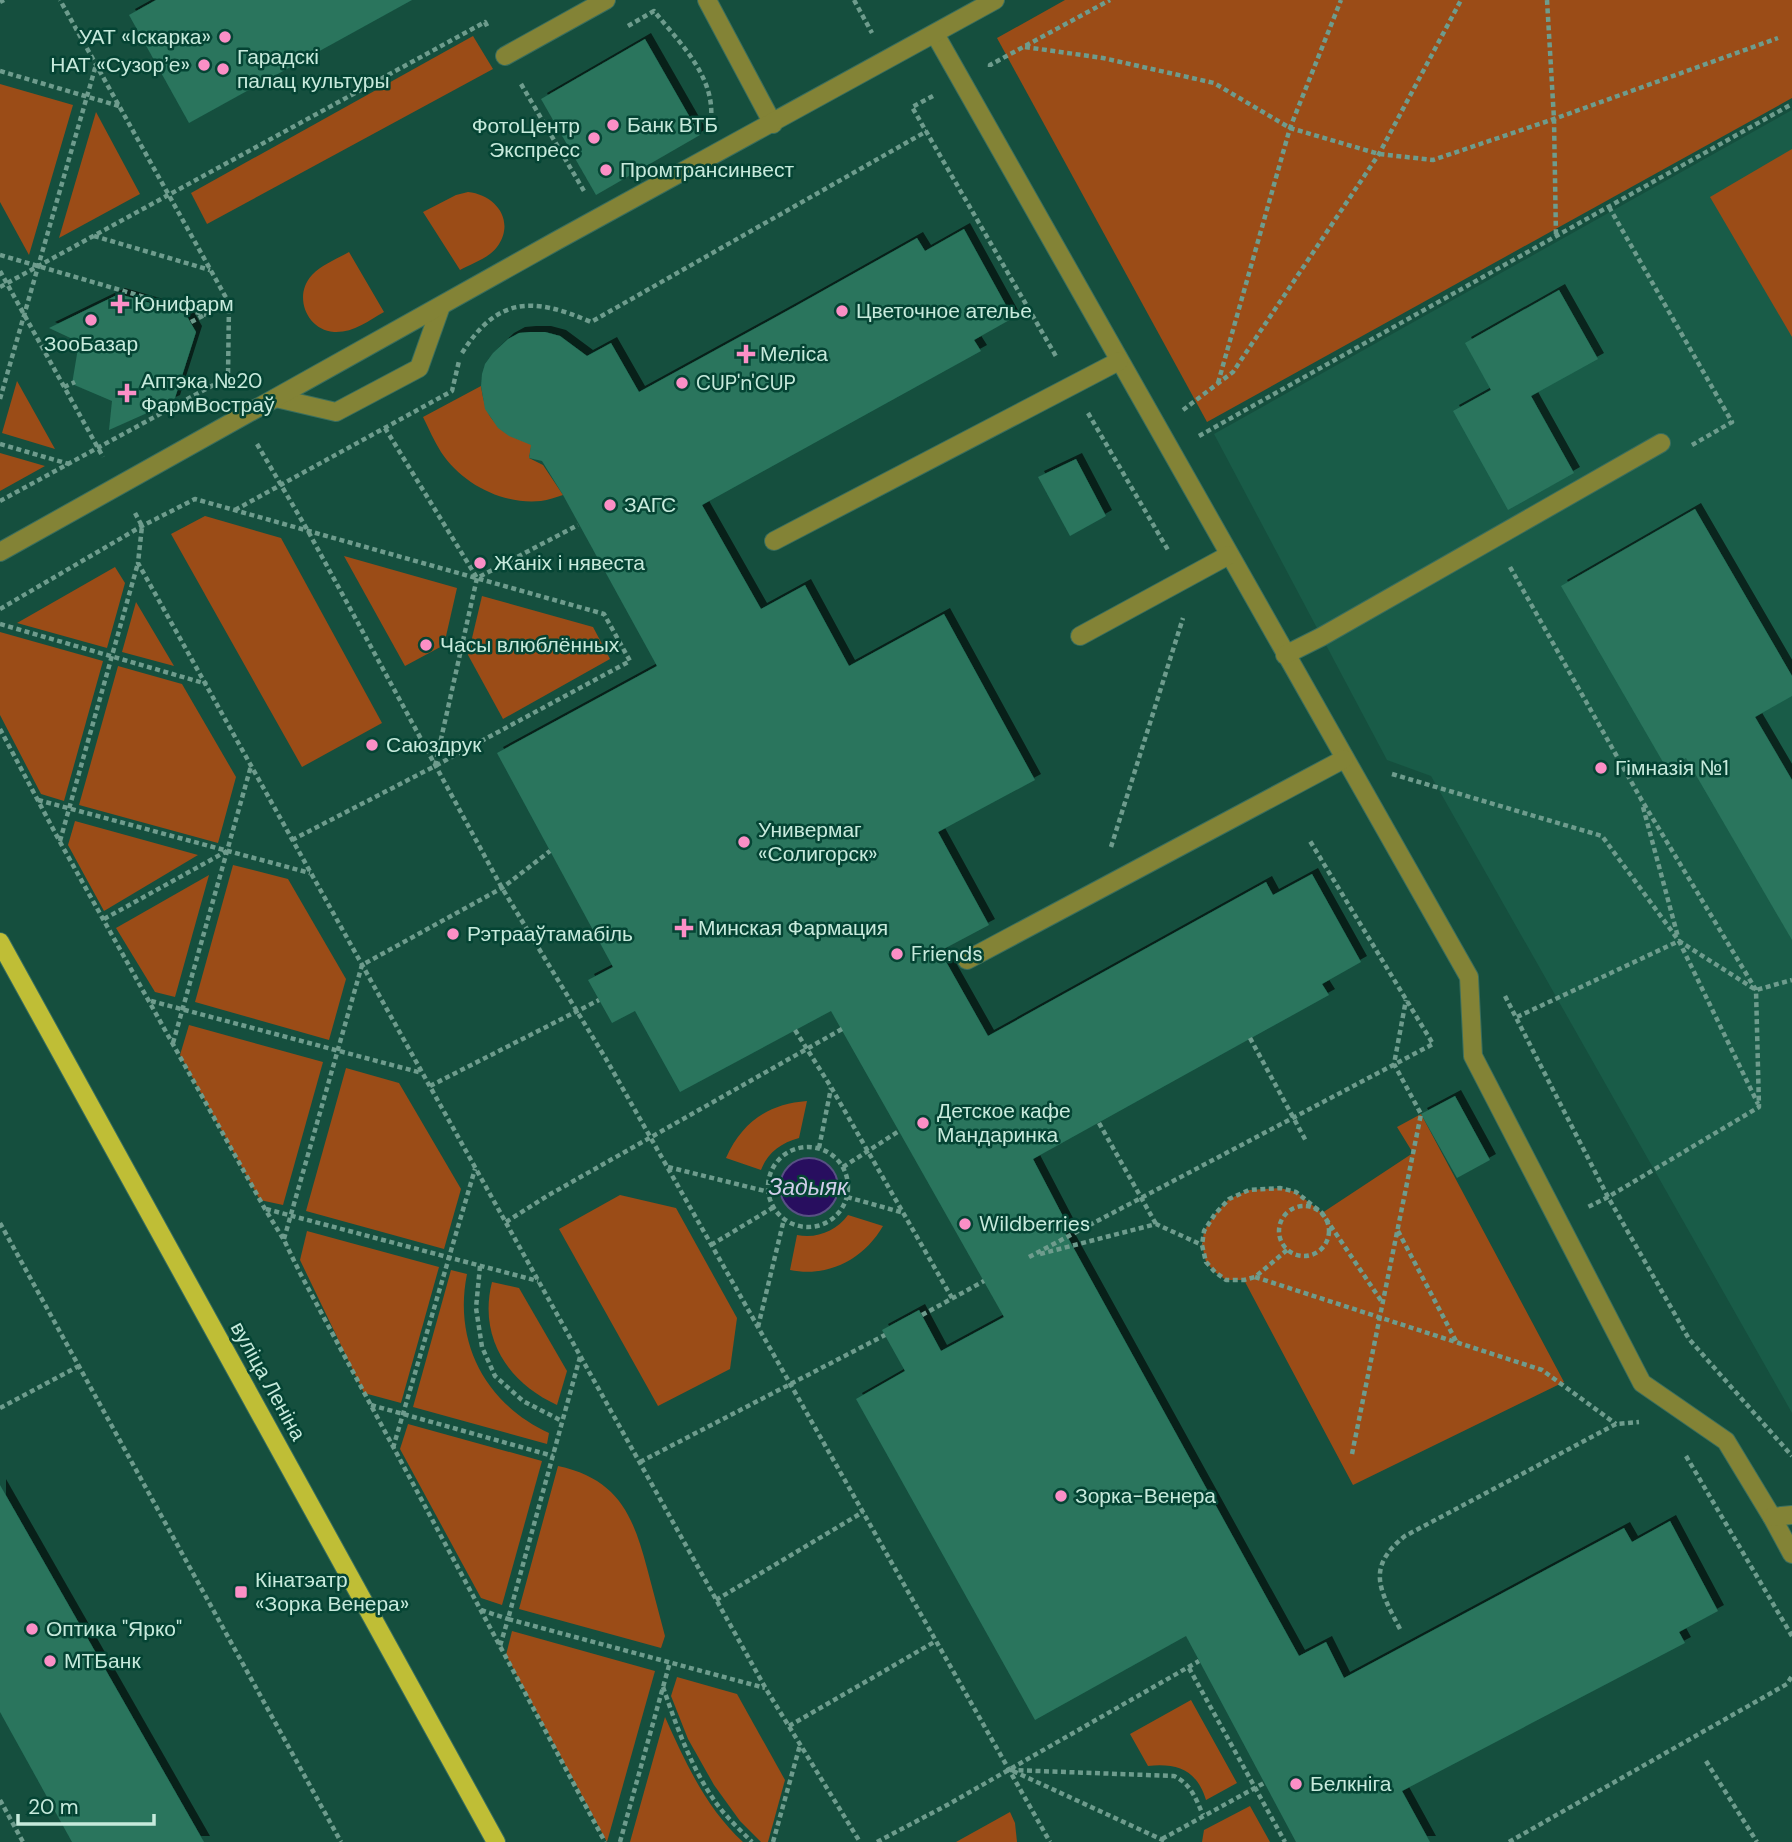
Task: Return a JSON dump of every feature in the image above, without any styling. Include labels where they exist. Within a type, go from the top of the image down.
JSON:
[{"type":"main road","name":"вуліца Леніна","points":[[0,942],[496,1842]]},
{"type":"lane","points":[[505,56],[606,0]]},
{"type":"lane","points":[[707,0],[773,124]]},
{"type":"lane","points":[[0,552],[556,241],[995,0]]},
{"type":"lane","points":[[935,34],[1469,977],[1473,1056],[1642,1383],[1726,1441],[1792,1554]]},
{"type":"lane","points":[[276,398],[336,412],[419,368],[442,306]]},
{"type":"lane","points":[[774,541],[1119,361]]},
{"type":"lane","points":[[1285,655],[1661,443]]},
{"type":"lane","points":[[1080,635],[1229,555]]},
{"type":"lane","points":[[967,960],[1345,759]]},
{"type":"lane","points":[[1772,1517],[1792,1515]]},
{"type":"path","points":[[0,501],[228,377],[229,303],[60,0]]},
{"type":"path","points":[[854,0],[873,35]]},
{"type":"path","points":[[990,65],[1110,0]]},
{"type":"path","points":[[1218,383],[1290,128],[1341,0]]},
{"type":"path","points":[[1181,411],[1233,372],[1379,154],[1461,0]]},
{"type":"path","points":[[1547,0],[1554,119],[1556,237]]},
{"type":"path","points":[[654,11],[697,66],[706,83],[712,107],[708,129]]},
{"type":"path","points":[[0,287],[485,22],[590,201]]},
{"type":"path","points":[[1024,47],[1103,58],[1214,83],[1290,128],[1379,154],[1433,160],[1778,38]]},
{"type":"path","points":[[0,399],[96,65]]},
{"type":"path","points":[[0,71],[119,106]]},
{"type":"path","points":[[943,90],[912,107],[1057,359]]},
{"type":"path","points":[[1195,438],[1792,104]]},
{"type":"path","points":[[234,510],[452,391],[461,353],[474,334],[491,318],[526,305],[566,311],[591,322],[927,131]]},
{"type":"path","points":[[93,236],[210,270]]},
{"type":"path","points":[[0,256],[206,315]]},
{"type":"path","points":[[0,271],[109,466]]},
{"type":"path","points":[[191,322],[229,303]]},
{"type":"path","points":[[64,387],[75,382]]},
{"type":"path","points":[[1088,412],[1172,557]]},
{"type":"path","points":[[386,428],[477,578],[435,766]]},
{"type":"path","points":[[253,438],[308,530],[502,888],[651,1138],[1050,1842]]},
{"type":"path","points":[[0,444],[68,464]]},
{"type":"path","points":[[0,608],[142,526],[195,499],[604,614],[630,661],[292,840]]},
{"type":"path","points":[[60,842],[138,563],[142,526],[134,511]]},
{"type":"path","points":[[477,578],[578,525]]},
{"type":"path","points":[[138,563],[766,1689],[860,1842]]},
{"type":"path","points":[[1508,563],[1641,799],[1756,990],[1759,1107]]},
{"type":"path","points":[[1107,859],[1183,616]]},
{"type":"path","points":[[0,624],[207,684]]},
{"type":"path","points":[[0,729],[60,842],[284,1240],[605,1842]]},
{"type":"path","points":[[173,1043],[251,765]]},
{"type":"path","points":[[1388,773],[1602,836],[1679,942],[1759,1107]]},
{"type":"path","points":[[1641,799],[1679,942],[1756,990],[1792,980]]},
{"type":"path","points":[[37,800],[311,873]]},
{"type":"path","points":[[1156,1224],[1029,1257],[1433,1044],[1310,841]]},
{"type":"path","points":[[104,919],[227,851]]},
{"type":"path","points":[[284,1240],[362,965],[502,888],[550,851]]},
{"type":"path","points":[[1517,1017],[1679,942]]},
{"type":"path","points":[[430,1086],[599,1000]]},
{"type":"path","points":[[1352,1454],[1421,1114],[1394,1065],[1406,1000]]},
{"type":"path","points":[[150,1001],[422,1073]]},
{"type":"path","points":[[506,1222],[547,1196],[842,1029]]},
{"type":"path","points":[[795,1030],[831,1087],[952,1298]]},
{"type":"path","points":[[1250,1038],[1306,1141]]},
{"type":"path","points":[[819,1148],[831,1087]]},
{"type":"path","points":[[1608,1196],[1759,1107]]},
{"type":"path","points":[[1099,1123],[1156,1224],[1202,1245]]},
{"type":"path","points":[[843,1167],[899,1131]]},
{"type":"path","points":[[803,1147],[819,1148],[833,1155],[843,1167],[848,1181],[847,1197],[841,1211],[829,1222],[814,1227],[798,1226],[784,1219],[774,1207],[769,1192],[769,1177],[777,1163],[788,1152],[803,1147]]},
{"type":"path","points":[[667,1167],[769,1192]]},
{"type":"path","points":[[393,1448],[476,1168]]},
{"type":"path","points":[[1287,1250],[1255,1277],[1226,1280],[1206,1262],[1202,1245],[1204,1231],[1214,1214],[1229,1199],[1249,1190],[1280,1188],[1296,1192],[1322,1213],[1383,1303]]},
{"type":"path","points":[[847,1197],[904,1213]]},
{"type":"path","points":[[1308,1206],[1322,1213],[1329,1229],[1325,1245],[1311,1255],[1303,1256],[1287,1250],[1279,1237],[1279,1228],[1285,1214],[1292,1209],[1308,1206]]},
{"type":"path","points":[[711,1245],[774,1207]]},
{"type":"path","points":[[265,1209],[539,1282]]},
{"type":"path","points":[[758,1327],[784,1219]]},
{"type":"path","points":[[0,1223],[341,1842]]},
{"type":"path","points":[[1397,1230],[1457,1342]]},
{"type":"path","points":[[480,1266],[477,1308],[482,1347],[495,1376],[523,1401],[562,1421]]},
{"type":"path","points":[[1255,1277],[1542,1370],[1616,1424]]},
{"type":"path","points":[[922,1315],[984,1281]]},
{"type":"path","points":[[640,1462],[885,1335]]},
{"type":"path","points":[[500,1646],[580,1356]]},
{"type":"path","points":[[0,1408],[79,1366]]},
{"type":"path","points":[[370,1405],[553,1456]]},
{"type":"path","points":[[1400,1629],[1384,1598],[1379,1581],[1381,1562],[1391,1547],[1405,1536],[1616,1424],[1646,1422]]},
{"type":"path","points":[[1686,1455],[1792,1636]]},
{"type":"path","points":[[716,1600],[863,1512]]},
{"type":"path","points":[[480,1610],[766,1689]]},
{"type":"path","points":[[789,1727],[936,1641]]},
{"type":"path","points":[[877,1842],[949,1804],[1199,1661]]},
{"type":"path","points":[[620,1842],[670,1662]]},
{"type":"path","points":[[1189,1668],[1284,1842]]},
{"type":"path","points":[[1509,1842],[1787,1684],[1792,1676]]},
{"type":"path","points":[[663,1686],[676,1724],[712,1797],[752,1842]]},
{"type":"path","points":[[773,1842],[800,1744]]},
{"type":"path","points":[[1706,1761],[1757,1842]]},
{"type":"path","points":[[1009,1770],[1174,1776],[1184,1780],[1191,1788],[1203,1815]]},
{"type":"path","points":[[1009,1770],[1164,1840],[1203,1815],[1264,1783]]},
{"type":"path","points":[[0,1800],[23,1842]]},
{"type":"shaded area","points":[[1065,0],[1792,0],[1792,98],[1207,422],[997,38]]},
{"type":"shaded area","points":[[473,36],[493,69],[207,224],[191,193]]},
{"type":"shaded area","points":[[0,84],[73,105],[29,255],[0,202]]},
{"type":"shaded area","name":"Гімназія №1","points":[[1792,110],[1792,1413],[1431,776],[1387,760],[1214,434]]},
{"type":"shaded area","points":[[96,112],[140,194],[59,238]]},
{"type":"shaded area","points":[[1792,149],[1792,337],[1710,197]]},
{"type":"shaded area","points":[[468,192],[487,198],[494,204],[504,219],[504,228],[494,251],[460,270],[423,212],[456,195]]},
{"type":"shaded area","points":[[349,252],[384,312],[348,331],[324,330],[316,325],[305,310],[303,292],[306,283],[316,271]]},
{"type":"shaded area","points":[[17,381],[55,449],[2,433]]},
{"type":"shaded area","points":[[481,386],[491,417],[503,428],[532,442],[529,458],[543,465],[563,495],[544,501],[512,500],[498,496],[460,474],[441,452],[423,417]]},
{"type":"shaded area","points":[[0,453],[45,466],[0,491]]},
{"type":"shaded area","points":[[205,516],[281,538],[382,723],[302,767],[171,534]]},
{"type":"shaded area","points":[[344,556],[457,588],[444,645],[405,666]]},
{"type":"shaded area","points":[[115,567],[125,583],[107,648],[17,623]]},
{"type":"shaded area","points":[[482,596],[593,627],[610,659],[503,719],[468,655]]},
{"type":"shaded area","points":[[136,602],[174,666],[122,652]]},
{"type":"shaded area","points":[[0,632],[103,661],[64,801],[41,794],[0,715]]},
{"type":"shaded area","points":[[118,666],[182,684],[236,777],[218,843],[79,805]]},
{"type":"shaded area","points":[[75,821],[198,855],[104,911],[68,845]]},
{"type":"shaded area","points":[[233,865],[288,879],[346,979],[329,1040],[195,1002]]},
{"type":"shaded area","points":[[209,875],[175,997],[155,992],[116,928]]},
{"type":"shaded area","points":[[189,1025],[323,1062],[283,1205],[260,1200],[180,1055]]},
{"type":"shaded area","points":[[346,1068],[399,1083],[461,1189],[444,1249],[306,1211]]},
{"type":"shaded area","points":[[807,1101],[799,1138],[776,1149],[761,1170],[726,1158],[740,1134],[758,1117],[780,1106]]},
{"type":"shaded area","points":[[1421,1114],[1564,1382],[1353,1485],[1244,1280],[1226,1280],[1206,1262],[1202,1245],[1204,1231],[1229,1199],[1249,1190],[1280,1188],[1296,1192],[1322,1213],[1413,1153],[1397,1127]]},
{"type":"shaded area","points":[[620,1195],[676,1208],[737,1318],[730,1369],[658,1406],[559,1229]]},
{"type":"shaded area","points":[[848,1215],[883,1226],[866,1248],[844,1263],[818,1271],[790,1270],[797,1235],[812,1236],[825,1232]]},
{"type":"shaded area","points":[[307,1231],[439,1267],[401,1403],[364,1393],[300,1260]]},
{"type":"shaded area","points":[[451,1270],[467,1274],[465,1324],[470,1347],[479,1368],[508,1406],[549,1433],[547,1444],[413,1407]]},
{"type":"shaded area","points":[[492,1282],[519,1288],[567,1371],[557,1405],[524,1384],[501,1356],[489,1321]]},
{"type":"shaded area","points":[[408,1424],[542,1461],[502,1605],[481,1598],[400,1449]]},
{"type":"shaded area","points":[[558,1466],[595,1480],[609,1490],[629,1516],[642,1549],[665,1636],[661,1648],[519,1609]]},
{"type":"shaded area","points":[[512,1631],[655,1671],[607,1842],[506,1655]]},
{"type":"shaded area","points":[[677,1677],[737,1694],[785,1780],[768,1842],[761,1842],[740,1821],[714,1785],[688,1739],[671,1696]]},
{"type":"shaded area","points":[[1191,1700],[1237,1783],[1206,1800],[1191,1775],[1168,1766],[1148,1766],[1130,1734]]},
{"type":"shaded area","points":[[665,1717],[707,1799],[743,1842],[630,1842]]},
{"type":"shaded area","points":[[1250,1806],[1270,1842],[1202,1842],[1204,1830]]},
{"type":"shaded area","points":[[1010,1812],[1015,1823],[1017,1842],[956,1842]]},
{"type":"water","name":"Задыяк","points":[[809,1158],[820,1160],[833,1171],[838,1187],[836,1198],[825,1211],[809,1216],[798,1214],[785,1203],[780,1187],[782,1176],[793,1163]]},
{"type":"building","name":"Гарадскі палац культуры","points":[[156,0],[412,0],[189,123],[129,15]]},
{"type":"building","points":[[645,39],[700,135],[596,195],[541,99]]},
{"type":"building","points":[[964,229],[1013,318],[974,340],[981,351],[702,505],[761,609],[805,585],[849,666],[944,614],[1035,780],[938,832],[989,925],[940,951],[988,1036],[1266,882],[1273,895],[1312,874],[1361,962],[1322,984],[1329,995],[1033,1159],[1067,1224],[1062,1227],[1299,1656],[1326,1642],[1344,1678],[1624,1528],[1632,1542],[1670,1521],[1718,1611],[1679,1632],[1685,1643],[1402,1791],[1430,1842],[1296,1842],[1186,1636],[1035,1720],[856,1399],[905,1371],[882,1330],[919,1310],[941,1351],[1004,1317],[831,1011],[680,1092],[635,1011],[612,1023],[588,980],[613,967],[497,753],[657,666],[542,461],[529,458],[531,445],[498,428],[485,409],[482,374],[493,353],[508,339],[519,333],[530,332],[560,336],[587,356],[611,343],[639,392],[917,238],[925,251]]},
{"type":"building","points":[[1559,290],[1598,359],[1531,396],[1574,473],[1508,510],[1453,411],[1491,390],[1465,343]]},
{"type":"building","points":[[119,294],[185,313],[196,332],[174,401],[109,430],[112,401],[72,384],[79,342],[49,328]]},
{"type":"building","points":[[1076,459],[1106,516],[1070,536],[1038,477]]},
{"type":"building","points":[[1695,509],[1792,676],[1792,696],[1755,717],[1792,780],[1792,940],[1686,758],[1667,769],[1561,586]]},
{"type":"building","points":[[1455,1096],[1490,1160],[1457,1178],[1421,1114]]},
{"type":"building","points":[[0,1485],[204,1842],[72,1842],[0,1712]]},
{"type":"place","name":"УАТ «Іскарка»","points":[[225,37]]},
{"type":"place","name":"НАТ «Сузорʼе»","points":[[204,65]]},
{"type":"place","name":"Гарадскі палац культуры","points":[[223,69]]},
{"type":"place","name":"Банк ВТБ","points":[[613,125]]},
{"type":"place","name":"ФотоЦентр Экспресс","points":[[594,138]]},
{"type":"place","name":"Промтрансинвест","points":[[606,170]]},
{"type":"place","name":"Юнифарм","points":[[120,304]]},
{"type":"place","name":"Цветочное ателье","points":[[842,311]]},
{"type":"place","name":"ЗооБазар","points":[[91,320]]},
{"type":"place","name":"Меліса","points":[[746,354]]},
{"type":"place","name":"CUP'n'CUP","points":[[682,383]]},
{"type":"place","name":"Аптэка №20 ФармВостраў","points":[[127,393]]},
{"type":"place","name":"ЗАГС","points":[[610,505]]},
{"type":"place","name":"Жаніх і нявеста","points":[[480,563]]},
{"type":"place","name":"Часы влюблённых","points":[[426,645]]},
{"type":"place","name":"Саюздрук","points":[[372,745]]},
{"type":"place","name":"Гімназія №1","points":[[1601,768]]},
{"type":"place","name":"Универмаг «Солигорск»","points":[[744,842]]},
{"type":"place","name":"Минская Фармация","points":[[684,928]]},
{"type":"place","name":"Рэтрааўтамабіль","points":[[453,934]]},
{"type":"place","name":"Friends","points":[[897,954]]},
{"type":"place","name":"Детское кафе Мандаринка","points":[[923,1123]]},
{"type":"place","name":"Wildberries","points":[[965,1224]]},
{"type":"place","name":"Зорка-Венера","points":[[1061,1496]]},
{"type":"place","name":"Кінатэатр «Зорка Венера»","points":[[241,1592]]},
{"type":"place","name":"Оптика \"Ярко\"","points":[[32,1629]]},
{"type":"place","name":"МТБанк","points":[[50,1661]]},
{"type":"place","name":"Белкніга","points":[[1296,1784]]}]
